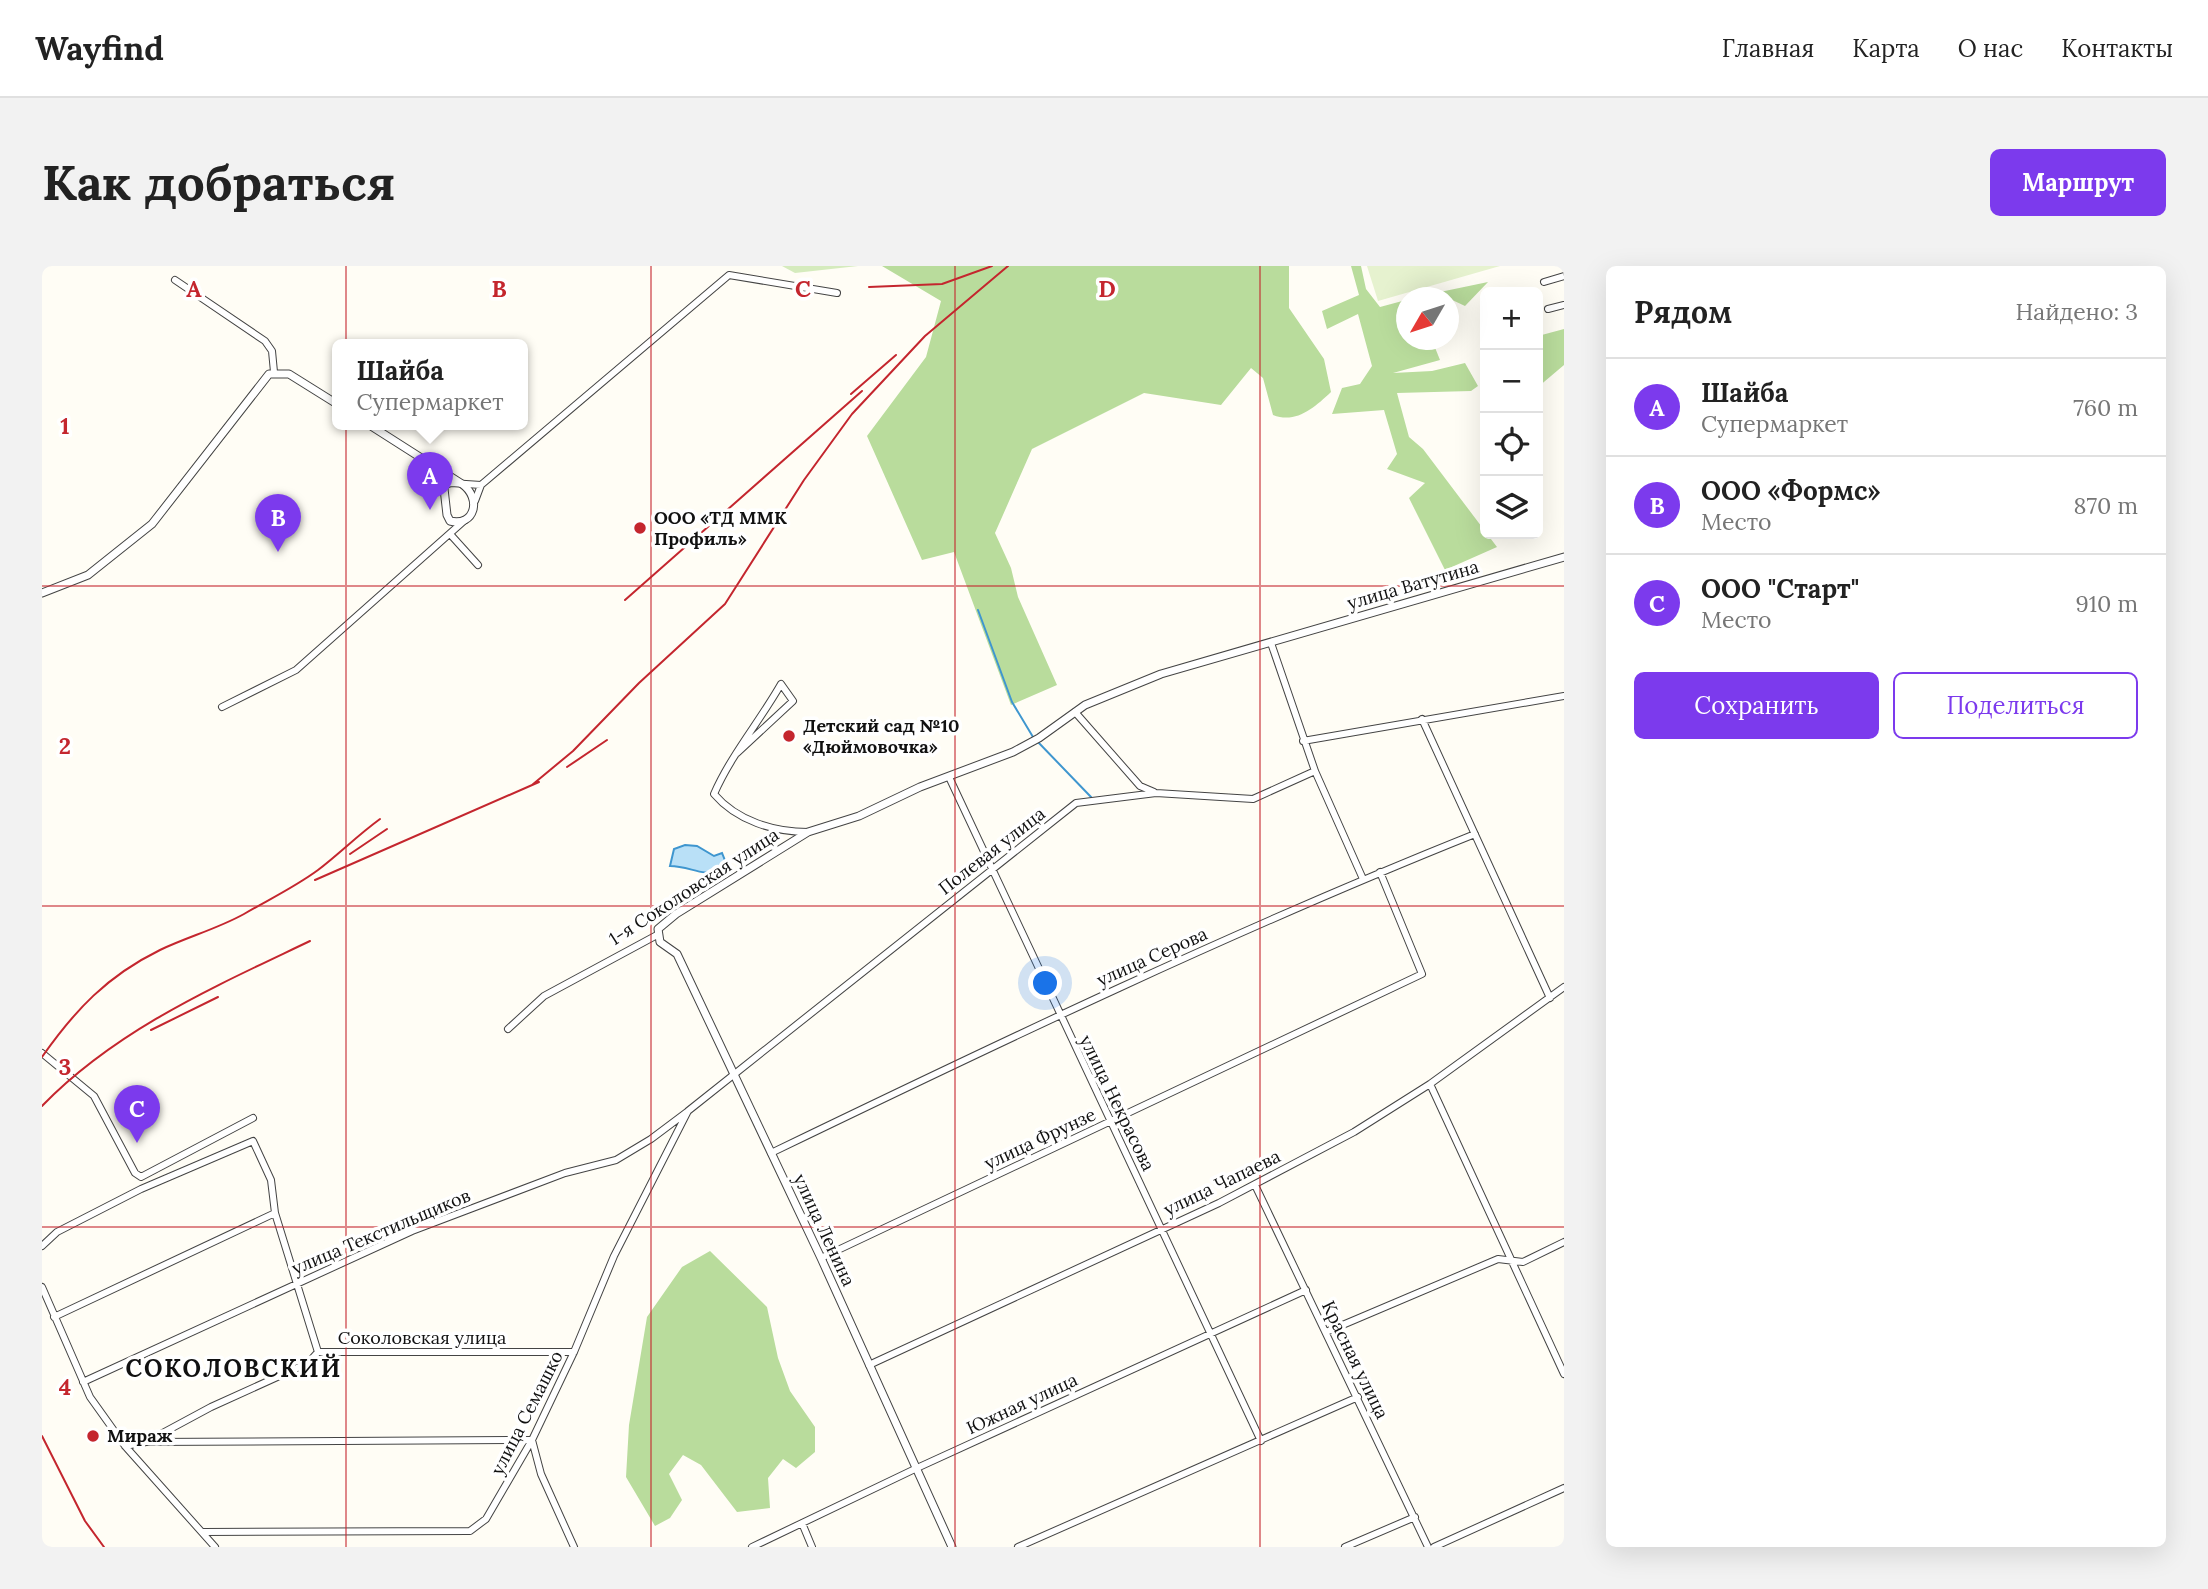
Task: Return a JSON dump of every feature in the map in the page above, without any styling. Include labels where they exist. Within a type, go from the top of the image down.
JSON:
[{"type":"street","points":[[222,707],[296,670],[465,520],[481,485],[665,332],[729,275],[838,293]]},
{"type":"street","points":[[1544,282],[1564,276]]},
{"type":"street","points":[[175,281],[265,341],[272,351],[274,372]]},
{"type":"street","points":[[1548,309],[1564,305]]},
{"type":"street","points":[[274,372],[300,379],[332,401]]},
{"type":"street","points":[[42,593],[88,575],[139,537],[188,481],[264,379],[274,372]]},
{"type":"street","points":[[377,430],[462,484],[473,494],[475,501]]},
{"type":"street","points":[[442,471],[452,533],[478,565]]},
{"type":"street","points":[[443,486],[481,485]]},
{"type":"street","points":[[450,522],[465,520]]},
{"type":"street","name":"улица Ватутина","points":[[1075,712],[1161,674],[1564,557]]},
{"type":"street","points":[[1271,643],[1303,741],[1363,879]]},
{"type":"street","points":[[737,752],[793,701],[781,684],[737,752],[714,794],[721,803],[767,828],[783,832],[808,831]]},
{"type":"street","points":[[1303,741],[1564,696]]},
{"type":"street","points":[[1075,712],[1140,786],[1156,793]]},
{"type":"street","name":"1-я Соколовская улица","points":[[508,1030],[544,996],[657,934],[658,929],[676,914],[808,831],[851,818],[1037,740],[1075,712]]},
{"type":"street","points":[[1422,719],[1549,999]]},
{"type":"street","name":"Полевая улица","points":[[734,1075],[1076,803],[1156,793],[1253,799],[1317,775]]},
{"type":"street","name":"улица Некрасова","points":[[949,777],[1058,1014],[1162,1227],[1261,1441]]},
{"type":"street","name":"улица Серова","points":[[771,1153],[1058,1014],[1363,879],[1475,834]]},
{"type":"street","name":"улица Фрунзе","points":[[821,1258],[1422,974],[1380,872]]},
{"type":"street","name":"улица Ленина","points":[[657,934],[660,942],[677,954],[821,1258],[951,1547]]},
{"type":"street","name":"улица Чапаева","points":[[869,1366],[1255,1185],[1354,1132],[1430,1084],[1564,987]]},
{"type":"street","points":[[42,1053],[72,1077],[103,1108],[126,1156],[141,1177],[253,1118]]},
{"type":"street","name":"улица Семашко","points":[[204,1532],[470,1531],[486,1519],[532,1440],[574,1352],[614,1256],[688,1111],[734,1075]]},
{"type":"street","points":[[1430,1084],[1564,1374]]},
{"type":"street","name":"улица Текстильщиков","points":[[83,1382],[352,1257],[565,1173],[616,1160],[651,1139],[688,1111]]},
{"type":"street","points":[[42,1246],[47,1239],[146,1187],[253,1141],[271,1180],[275,1213],[318,1352]]},
{"type":"street","name":"Красная улица","points":[[1255,1185],[1428,1547]]},
{"type":"street","points":[[54,1317],[275,1213]]},
{"type":"street","points":[[1326,1332],[1498,1259],[1522,1262],[1564,1242]]},
{"type":"street","points":[[42,1287],[90,1397],[125,1446],[215,1547]]},
{"type":"street","name":"Южная улица","points":[[752,1547],[917,1468],[1306,1290]]},
{"type":"street","name":"Соколовская улица","points":[[125,1446],[146,1442],[211,1407],[308,1363],[318,1352],[574,1352]]},
{"type":"street","points":[[1018,1547],[1358,1397]]},
{"type":"street","points":[[146,1442],[532,1440],[541,1474],[574,1547]]},
{"type":"street","points":[[1434,1547],[1564,1488]]},
{"type":"street","points":[[1345,1547],[1415,1517]]},
{"type":"street","points":[[802,1523],[812,1547]]},
{"type":"green space","points":[[782,266],[858,266],[795,273]]},
{"type":"green space","points":[[882,266],[1289,266],[1289,308],[1324,359],[1331,392],[1311,409],[1297,416],[1273,415],[1263,378],[1251,368],[1221,405],[1144,393],[1032,449],[995,533],[1011,568],[1018,597],[1057,685],[1011,705],[954,552],[922,560],[867,436],[926,357],[941,301]]},
{"type":"green space","points":[[1351,266],[1361,266],[1366,289],[1380,307],[1396,303],[1396,350],[1436,350],[1440,360],[1393,373],[1432,371],[1465,363],[1478,386],[1471,391],[1397,393],[1409,437],[1423,449],[1480,524],[1480,539],[1491,539],[1497,547],[1445,570],[1409,498],[1425,483],[1387,469],[1397,454],[1384,410],[1332,414],[1342,388],[1360,384],[1372,366],[1358,314],[1327,329],[1322,311],[1359,295]]},
{"type":"green space","points":[[1367,266],[1500,266],[1427,287],[1396,287],[1396,296],[1378,301]]},
{"type":"green space","points":[[1488,282],[1480,287],[1465,306],[1459,303],[1459,288]]},
{"type":"green space","points":[[1564,329],[1564,365],[1543,383],[1543,350],[1543,335]]},
{"type":"green space","points":[[710,1251],[767,1307],[778,1358],[790,1391],[815,1427],[815,1452],[796,1468],[783,1459],[768,1478],[770,1508],[737,1512],[701,1465],[683,1455],[669,1474],[682,1500],[670,1518],[655,1526],[626,1477],[629,1425],[647,1317],[682,1267]]},
{"type":"water","points":[[685,845],[697,846],[714,856],[722,853],[726,863],[720,872],[713,873],[670,866],[674,849]]},
{"type":"waterway","points":[[978,610],[1012,702],[1033,737]]},
{"type":"waterway","points":[[1037,741],[1091,797]]},
{"type":"railway","points":[[869,287],[942,284],[992,266]]},
{"type":"railway","points":[[532,785],[573,751],[639,683],[725,604],[804,480],[852,414],[925,336],[1008,266]]},
{"type":"railway","points":[[851,394],[896,355]]},
{"type":"railway","points":[[625,600],[862,391]]},
{"type":"railway","points":[[567,767],[607,740]]},
{"type":"railway","points":[[315,880],[539,782]]},
{"type":"railway","points":[[42,1057],[80,1009],[124,971],[160,950],[234,919],[291,888],[318,870],[380,819]]},
{"type":"railway","points":[[350,854],[387,829]]},
{"type":"railway","points":[[42,1106],[102,1054],[134,1032],[203,993],[310,941]]},
{"type":"railway","points":[[151,1030],[218,997]]},
{"type":"railway","points":[[42,1436],[85,1521],[104,1547]]},
{"type":"place","name":"Шайба","points":[[430,510]]},
{"type":"place","name":"ООО «ТД ММК Профиль»","points":[[640,528]]},
{"type":"place","name":"ООО «Формс»","points":[[278,552]]},
{"type":"place","name":"Детский сад №10 «Дюймовочка»","points":[[789,736]]},
{"type":"place","name":"ООО \"Старт\"","points":[[137,1143]]},
{"type":"place","name":"Мираж","points":[[93,1436]]},
{"type":"district","name":"СОКОЛОВСКИЙ","points":[[234,1369]]}]
